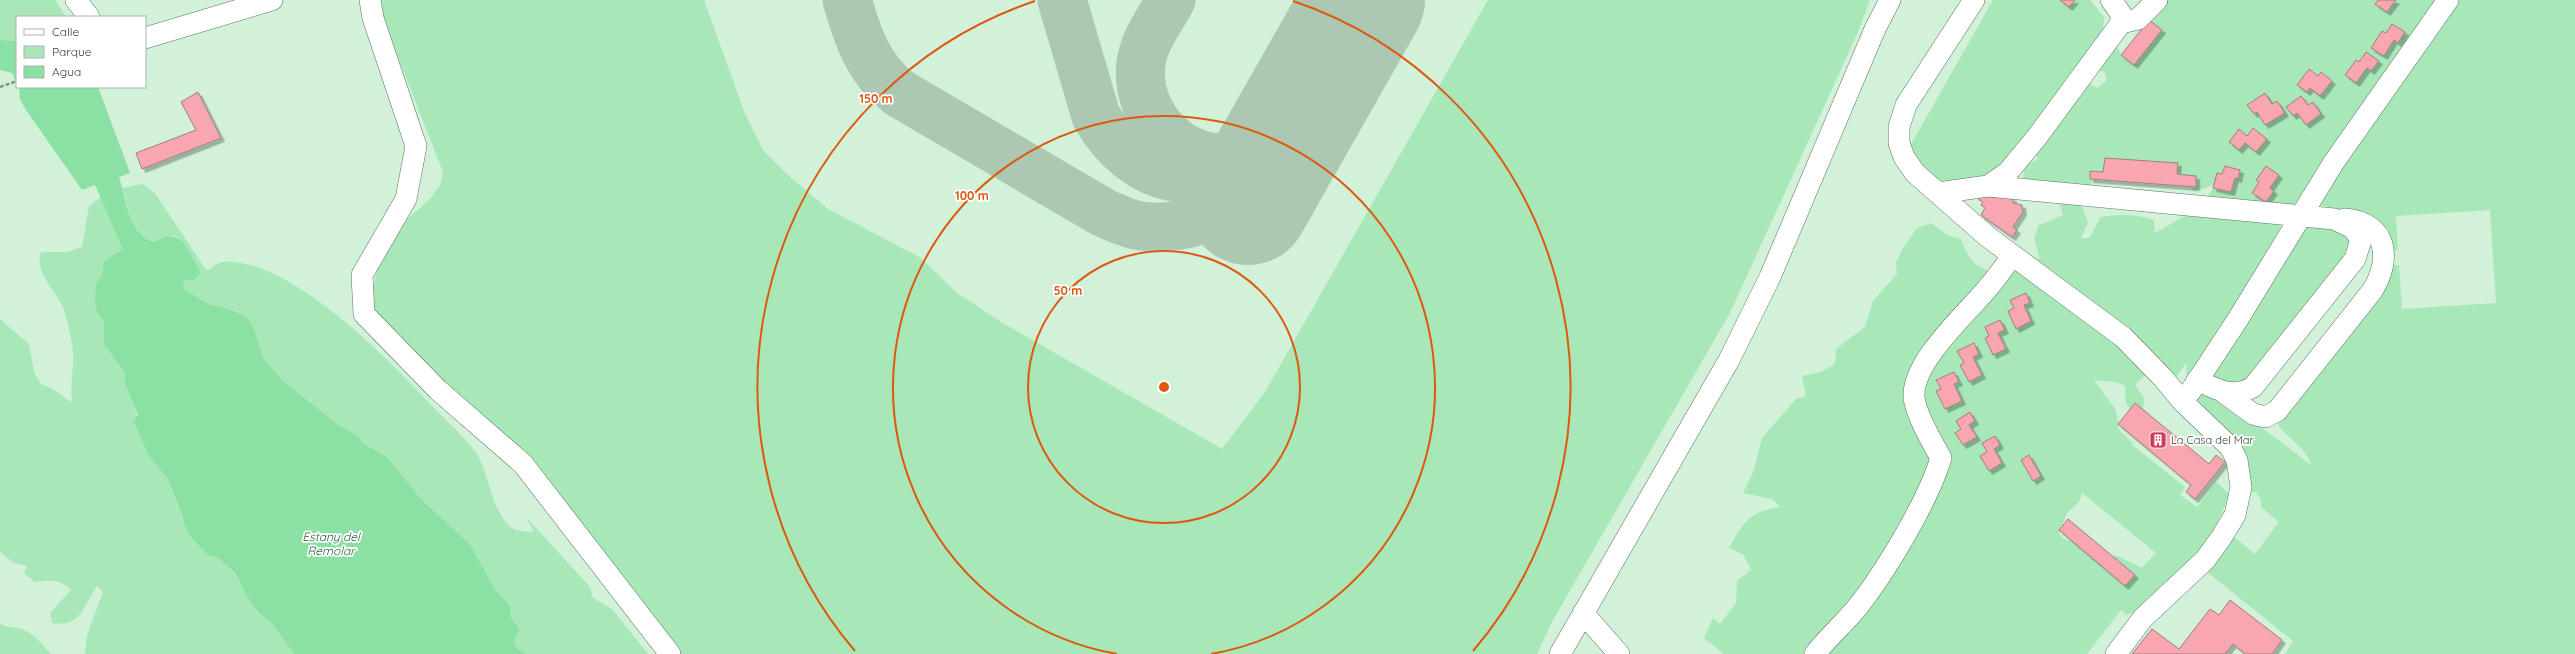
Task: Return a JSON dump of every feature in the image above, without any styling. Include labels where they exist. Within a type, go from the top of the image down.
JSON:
[{"type":"lane","points":[[76,0],[88,16]]},
{"type":"lane","points":[[146,38],[272,0]]},
{"type":"lane","points":[[370,0],[373,18],[416,146],[406,199],[362,275],[364,314],[438,390],[523,464],[670,654]]},
{"type":"lane","points":[[1560,654],[1729,360],[1770,277],[1874,29],[1890,0]]},
{"type":"lane","points":[[1974,0],[1906,104],[1899,127],[1899,143],[1904,157],[1916,173],[1955,210],[2012,256],[2123,337],[2163,378],[2183,402],[2230,447],[2237,460],[2241,487],[2235,515],[2205,560],[2143,618],[2116,654]]},
{"type":"lane","points":[[1988,186],[2008,172],[2037,137],[2121,23],[2121,14],[2111,0]]},
{"type":"lane","points":[[2121,23],[2138,19],[2157,0]]},
{"type":"lane","points":[[2183,402],[2302,216],[2334,162],[2448,0]]},
{"type":"lane","points":[[1938,193],[1988,186],[2356,220],[2371,228],[2381,240],[2385,255],[2382,276],[2372,291],[2277,411],[2264,417],[2253,414],[2223,392],[2197,380]]},
{"type":"lane","points":[[2223,392],[2240,394],[2253,387],[2355,259],[2361,240],[2353,228],[2334,218]]},
{"type":"lane","points":[[1815,654],[1860,604],[1905,533],[1936,476],[1941,458],[1927,432],[1914,397],[1918,377],[1941,340],[1992,283],[2012,256]]},
{"type":"lane","points":[[1583,613],[1619,654]]},
{"type":"path","points":[[0,87],[16,81]]},
{"type":"green space","points":[[0,0],[55,0],[65,16],[16,16],[16,41],[0,40]]},
{"type":"green space","points":[[379,0],[704,0],[745,114],[763,150],[789,176],[828,209],[921,258],[956,292],[1001,322],[1222,449],[1265,392],[1488,0],[1870,0],[1858,32],[1730,313],[1553,620],[1537,654],[681,654],[645,606],[508,442],[395,334],[374,309],[370,299],[378,267],[392,233],[431,198],[440,185],[443,172],[385,24]]},
{"type":"green space","points":[[1993,0],[2060,0],[2069,7],[2075,0],[2090,0],[2104,17],[2103,33],[2059,88],[2087,82],[2097,88],[2107,80],[2104,71],[2091,71],[2105,45],[2118,48],[2121,55],[2134,65],[2161,30],[2149,20],[2164,0],[2443,0],[2299,208],[2270,220],[2280,225],[2283,232],[2236,334],[2308,225],[2330,226],[2343,232],[2348,237],[2352,243],[2353,251],[2245,386],[2249,418],[2311,465],[2309,459],[2301,448],[2277,423],[2390,265],[2399,265],[2402,309],[2496,303],[2490,210],[2396,216],[2398,250],[2391,250],[2363,215],[2320,205],[2321,195],[2456,0],[2575,0],[2575,654],[2285,654],[2293,641],[2206,571],[2233,536],[2255,554],[2279,522],[2261,507],[2261,500],[2256,492],[2249,493],[2181,391],[2187,376],[2186,363],[2175,379],[2147,374],[2135,385],[2144,398],[2143,410],[2134,413],[2126,404],[2125,386],[2116,382],[2094,380],[2116,410],[2119,430],[2134,444],[2131,444],[2185,487],[2180,495],[2197,507],[2216,482],[2229,494],[2222,513],[2213,530],[2192,558],[2139,610],[2127,615],[2121,610],[2087,654],[1724,654],[1704,638],[1713,618],[1720,624],[1736,603],[1737,581],[1751,570],[1744,555],[1729,548],[1739,531],[1754,515],[1780,507],[1772,499],[1743,493],[1754,470],[1762,438],[1796,399],[1806,396],[1802,376],[1821,372],[1835,364],[1836,349],[1865,327],[1873,301],[1897,274],[1896,263],[1902,250],[1916,229],[1931,223],[1949,236],[1961,239],[1969,257],[1977,265],[1995,273],[2022,253],[2040,259],[2034,238],[2039,225],[2063,215],[2060,205],[2050,199],[2023,193],[2024,166],[2038,159],[2032,149],[1983,176],[1956,183],[1944,181],[1932,176],[1923,166],[1910,146]],"holes":[[[2105,158],[2177,163],[2177,174],[2193,175],[2190,183],[2193,192],[2217,184],[2197,209],[2155,233],[2154,220],[2127,215],[2114,215],[2100,217],[2090,238],[2081,238],[2088,223],[2079,197],[2090,189],[2093,178],[2091,171],[2103,172]],[[2082,493],[2156,553],[2142,568],[2118,556],[2101,555],[2088,545],[2064,539],[2059,534],[2067,513],[2079,502]]]},
{"type":"green space","points":[[143,184],[154,192],[207,271],[216,264],[222,262],[249,265],[278,276],[308,294],[338,316],[393,366],[472,447],[481,461],[492,495],[502,517],[508,525],[518,531],[534,532],[526,517],[590,587],[593,598],[612,609],[648,654],[526,654],[516,647],[513,640],[520,628],[510,616],[509,607],[495,589],[470,544],[422,500],[387,457],[364,444],[358,436],[340,426],[283,381],[263,357],[254,329],[234,312],[208,304],[183,288],[184,281],[194,280],[201,273],[185,245],[176,236],[161,237],[154,242],[146,239],[140,234],[132,221],[122,188]]},
{"type":"green space","points":[[101,197],[124,249],[104,261],[102,274],[96,285],[97,312],[104,322],[104,344],[124,372],[125,383],[132,399],[149,456],[168,479],[182,518],[217,557],[236,574],[246,595],[258,612],[270,621],[294,654],[85,654],[87,635],[103,592],[97,586],[80,614],[75,619],[62,624],[52,623],[50,613],[71,590],[59,582],[35,582],[24,573],[27,566],[14,563],[0,552],[0,319],[29,344],[34,372],[41,384],[72,402],[71,389],[73,352],[69,327],[62,305],[41,269],[41,252],[67,252],[82,247],[89,206]]},
{"type":"green space","points":[[0,623],[28,632],[39,640],[51,654],[0,654]]},
{"type":"water","points":[[0,40],[16,41],[16,82],[12,73],[0,70]]},
{"type":"water","name":"Estany del Remolar","points":[[19,88],[98,88],[130,173],[119,177],[130,216],[139,232],[154,242],[163,237],[171,236],[178,238],[188,249],[201,273],[194,280],[184,281],[183,288],[208,304],[234,311],[248,319],[254,329],[263,357],[283,381],[340,426],[358,436],[364,444],[387,457],[422,500],[470,544],[495,589],[510,607],[510,616],[520,629],[514,640],[516,647],[526,654],[294,654],[270,621],[258,612],[246,595],[236,574],[217,557],[208,555],[189,535],[168,479],[149,456],[134,422],[138,415],[125,383],[124,372],[104,344],[104,322],[97,312],[95,301],[96,285],[102,274],[104,261],[123,249],[95,185],[82,190],[26,110],[20,99]]},
{"type":"building","points":[[2060,0],[2075,0],[2069,7]]},
{"type":"building","points":[[2378,0],[2396,0],[2387,12],[2375,4]]},
{"type":"building","points":[[2149,20],[2162,30],[2134,65],[2121,55]]},
{"type":"building","points":[[2392,24],[2405,32],[2398,43],[2394,40],[2384,56],[2371,48],[2382,31],[2386,33]]},
{"type":"building","points":[[2366,52],[2379,61],[2371,71],[2367,68],[2356,83],[2345,75],[2356,60],[2359,62]]},
{"type":"building","points":[[2309,69],[2318,76],[2321,72],[2332,81],[2320,96],[2310,88],[2307,92],[2297,85]]},
{"type":"building","points":[[198,92],[221,138],[142,169],[136,153],[196,130],[181,102]]},
{"type":"building","points":[[2265,93],[2272,104],[2277,101],[2285,113],[2265,125],[2257,112],[2254,114],[2247,105]]},
{"type":"building","points":[[2301,96],[2308,105],[2313,102],[2321,114],[2306,125],[2297,113],[2293,116],[2286,107]]},
{"type":"building","points":[[2253,128],[2267,139],[2256,152],[2245,143],[2239,150],[2229,142],[2239,129],[2247,136]]},
{"type":"building","points":[[2105,158],[2178,163],[2177,174],[2196,176],[2196,187],[2090,179],[2090,171],[2103,172]]},
{"type":"building","points":[[2225,166],[2240,170],[2238,179],[2235,178],[2231,192],[2213,188],[2217,173],[2222,174]]},
{"type":"building","points":[[2266,166],[2279,175],[2270,188],[2274,191],[2266,202],[2252,193],[2259,182],[2256,180]]},
{"type":"building","points":[[1979,196],[2013,198],[2013,203],[2022,205],[2023,212],[2013,227],[2017,230],[2012,237],[1981,215],[1985,208],[1981,205],[1983,202],[1979,200]]},
{"type":"building","points":[[2026,293],[2030,303],[2024,305],[2031,321],[2016,329],[2008,311],[2014,308],[2010,300]]},
{"type":"building","points":[[2000,320],[2005,330],[1998,333],[2006,349],[1993,355],[1985,338],[1989,336],[1985,327]]},
{"type":"building","points":[[1974,343],[1979,354],[1973,357],[1982,375],[1969,382],[1960,365],[1964,363],[1957,351]]},
{"type":"building","points":[[1954,372],[1959,382],[1954,384],[1962,401],[1945,409],[1936,391],[1941,389],[1936,380]]},
{"type":"building","name":"La Casa del Mar","points":[[2135,403],[2209,464],[2216,455],[2225,462],[2195,499],[2186,492],[2191,485],[2118,424]]},
{"type":"building","points":[[1970,412],[1975,421],[1969,425],[1977,437],[1963,445],[1955,433],[1961,429],[1956,421]]},
{"type":"building","points":[[1995,436],[2000,445],[1994,449],[2002,463],[1989,471],[1980,456],[1987,452],[1982,443]]},
{"type":"building","points":[[2029,455],[2041,476],[2033,481],[2021,460]]},
{"type":"building","points":[[2068,519],[2135,575],[2125,586],[2059,530]]},
{"type":"building","points":[[2230,600],[2282,640],[2272,654],[2245,654],[2233,644],[2225,654],[2132,654],[2152,629],[2179,649],[2210,609],[2219,615]]},
{"type":"taxiway","points":[[847,0],[860,40],[872,63],[879,73],[899,93],[1104,213],[1122,221],[1141,226],[1155,227],[1184,224],[1212,215],[1225,209],[1248,191],[1272,163]]},
{"type":"taxiway","points":[[1062,0],[1096,116],[1112,139],[1130,157],[1151,170],[1173,177],[1196,179],[1220,176],[1244,167],[1268,152]]},
{"type":"taxiway","points":[[1171,0],[1145,46],[1141,63],[1141,84],[1146,103],[1155,121],[1168,136],[1184,148],[1202,155],[1222,158],[1243,155],[1257,150],[1293,125]]},
{"type":"runway","points":[[1248,204],[1364,0]]},
{"type":"place","name":"La Casa del Mar","points":[[2158,440]]}]
